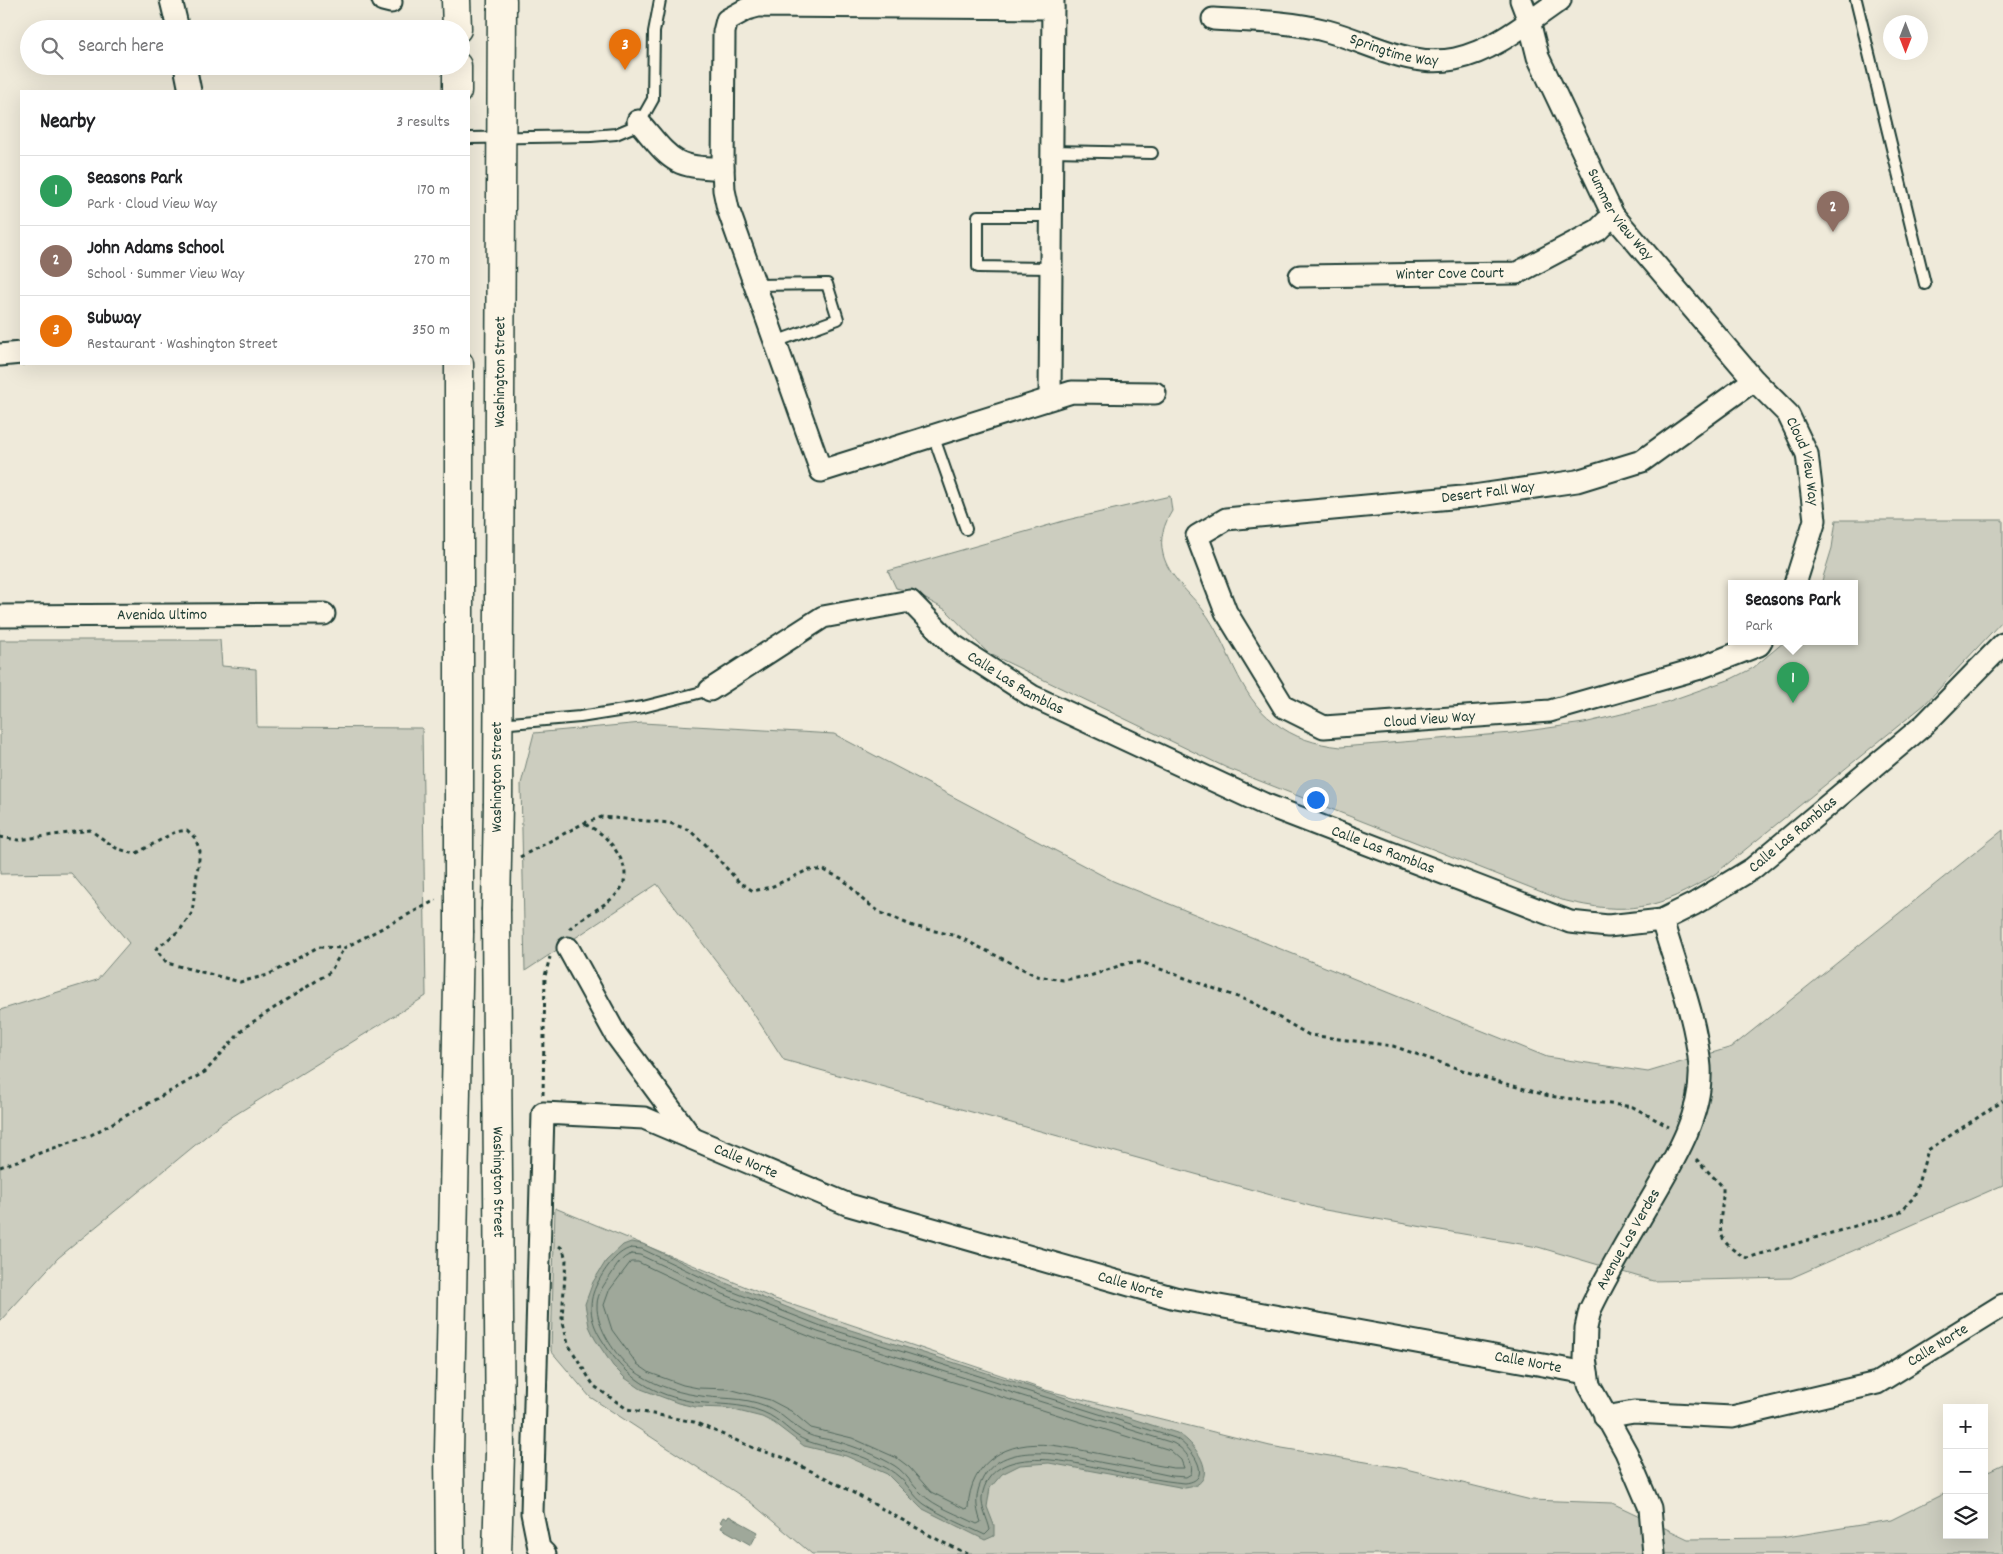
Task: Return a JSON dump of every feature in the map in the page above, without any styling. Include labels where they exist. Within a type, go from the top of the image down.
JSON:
[{"type":"main road","points":[[456,0],[457,20]]},
{"type":"main road","name":"Washington Street","points":[[497,1554],[500,1443],[496,911],[503,137],[502,0]]},
{"type":"main road","points":[[457,75],[458,90]]},
{"type":"main road","points":[[450,1554],[450,1444],[459,933],[459,365]]},
{"type":"street","points":[[171,0],[176,20]]},
{"type":"street","name":"Summer View Way","points":[[1521,0],[1530,21],[1538,57],[1613,215],[1754,380]]},
{"type":"street","name":"Springtime Way","points":[[1213,19],[1288,24],[1326,30],[1394,55],[1453,60],[1474,54],[1500,41],[1560,0]]},
{"type":"street","points":[[1050,397],[1053,4],[758,6],[727,20],[724,32],[724,190],[728,209],[821,471],[1050,397],[1072,392],[1155,392]]},
{"type":"street","points":[[187,75],[190,90]]},
{"type":"street","points":[[638,122],[665,152],[680,165],[696,169],[723,168]]},
{"type":"street","name":"Winter Cove Court","points":[[1300,276],[1517,273],[1598,230],[1613,215]]},
{"type":"street","points":[[0,355],[20,353]]},
{"type":"street","name":"Desert Fall Way","points":[[1197,536],[1226,519],[1473,496],[1576,481],[1642,462],[1754,380]]},
{"type":"street","name":"Cloud View Way","points":[[1754,380],[1788,414],[1807,454],[1815,520],[1796,580]]},
{"type":"street","name":"Cloud View Way","points":[[1197,536],[1226,612],[1284,707],[1324,727],[1550,711],[1697,669],[1759,645]]},
{"type":"street","name":"Calle Las Ramblas","points":[[710,690],[822,617],[910,601],[953,645],[1032,696],[1264,804],[1570,922],[1608,926],[1662,920],[1694,904],[1752,869],[1925,724],[2003,644]]},
{"type":"street","name":"Avenida Ultimo","points":[[0,616],[324,614]]},
{"type":"street","name":"Avenue Los Verdes","points":[[1654,1554],[1650,1508],[1626,1452],[1589,1385],[1585,1358],[1586,1328],[1590,1310],[1682,1142],[1696,1103],[1700,1068],[1693,1025],[1662,920]]},
{"type":"street","points":[[568,948],[616,1035],[691,1137]]},
{"type":"street","name":"Calle Norte","points":[[545,1554],[539,1548],[532,1513],[543,1113],[644,1118],[849,1205],[1176,1298],[1587,1373]]},
{"type":"street","name":"Calle Norte","points":[[1605,1417],[1634,1412],[1732,1417],[1877,1383],[2003,1304]]},
{"type":"lane","points":[[470,138],[616,134],[635,126],[653,98],[654,32],[660,0]]},
{"type":"lane","points":[[1856,0],[1925,284]]},
{"type":"lane","points":[[1052,151],[1152,153]]},
{"type":"lane","points":[[1051,268],[978,267],[978,216],[1052,216]]},
{"type":"lane","points":[[755,285],[827,284],[838,318],[775,342]]},
{"type":"lane","points":[[933,435],[966,530]]},
{"type":"lane","points":[[497,724],[580,717],[643,707],[710,690]]},
{"type":"path","points":[[513,860],[584,824],[602,817],[670,823],[689,830],[706,844],[738,881],[753,890],[771,887],[808,870],[824,870],[844,880],[862,900],[881,913],[913,926],[957,936],[990,951],[1036,976],[1063,980],[1090,976],[1127,963],[1141,962],[1254,1003],[1309,1035],[1393,1046],[1482,1077],[1550,1096],[1633,1106],[1671,1128],[1723,1187],[1724,1205],[1718,1224],[1723,1237],[1732,1250],[1747,1258],[1899,1213],[1914,1196],[1928,1150],[2003,1101]]},
{"type":"path","points":[[0,838],[18,840],[90,830],[116,848],[135,854],[175,832],[187,830],[195,838],[200,851],[192,913],[180,930],[156,949],[167,963],[240,982],[268,975],[318,947],[344,948],[442,897]]},
{"type":"path","points":[[0,1167],[91,1135],[205,1072],[245,1027],[330,972],[344,948]]},
{"type":"path","points":[[540,1238],[555,1243],[563,1249],[566,1260],[562,1318],[568,1344],[594,1386],[607,1396],[627,1409],[694,1422],[756,1449],[782,1457],[834,1482],[942,1542],[968,1554]]},
{"type":"shaded area","points":[[1170,496],[1172,511],[1162,537],[1162,548],[1166,562],[1174,577],[1203,610],[1212,624],[1251,698],[1262,711],[1282,728],[1305,739],[1331,746],[1341,747],[1512,733],[1584,723],[1655,706],[1731,679],[1753,668],[1780,645],[1858,645],[1858,580],[1822,580],[1832,548],[1836,520],[2003,520],[2003,620],[1924,705],[1715,874],[1677,896],[1659,902],[1624,908],[1605,908],[1562,900],[1227,768],[988,653],[946,610],[913,592],[896,588],[888,571],[1067,520]]},
{"type":"shaded area","points":[[0,640],[220,640],[222,666],[256,669],[257,727],[422,728],[426,996],[222,1123],[58,1258],[0,1321],[0,1010],[97,980],[129,943],[71,873],[0,874]]},
{"type":"shaded area","points":[[642,723],[834,734],[1113,881],[1547,1057],[1648,1072],[1732,1047],[2003,830],[2003,1185],[1791,1278],[1653,1281],[1538,1247],[1325,1210],[784,1060],[734,984],[657,884],[525,971],[521,784],[534,733]]},
{"type":"shaded area","points":[[555,1208],[775,1299],[1045,1390],[1270,1446],[1402,1468],[1531,1500],[1612,1503],[1688,1539],[1781,1538],[1891,1520],[1943,1494],[1943,1539],[1988,1539],[1988,1471],[2003,1464],[2003,1554],[812,1554],[749,1501],[590,1397],[551,1351]]},
{"type":"water","points":[[631,1242],[643,1244],[728,1284],[822,1321],[1177,1433],[1192,1445],[1198,1454],[1203,1463],[1203,1479],[1196,1485],[1185,1488],[1049,1463],[1020,1465],[1002,1474],[990,1488],[987,1507],[994,1525],[994,1536],[985,1540],[921,1508],[887,1474],[846,1456],[804,1446],[774,1423],[762,1417],[726,1408],[695,1407],[678,1403],[641,1389],[625,1378],[613,1366],[595,1339],[589,1326],[585,1304],[593,1282],[606,1261],[623,1245]]},
{"type":"water","points":[[729,1516],[758,1532],[751,1545],[721,1528],[723,1524],[720,1522],[723,1517],[727,1519]]},
{"type":"place","name":"Subway","points":[[625,70]]},
{"type":"place","name":"John Adams School","points":[[1833,232]]},
{"type":"place","name":"Seasons Park","points":[[1793,703]]}]
